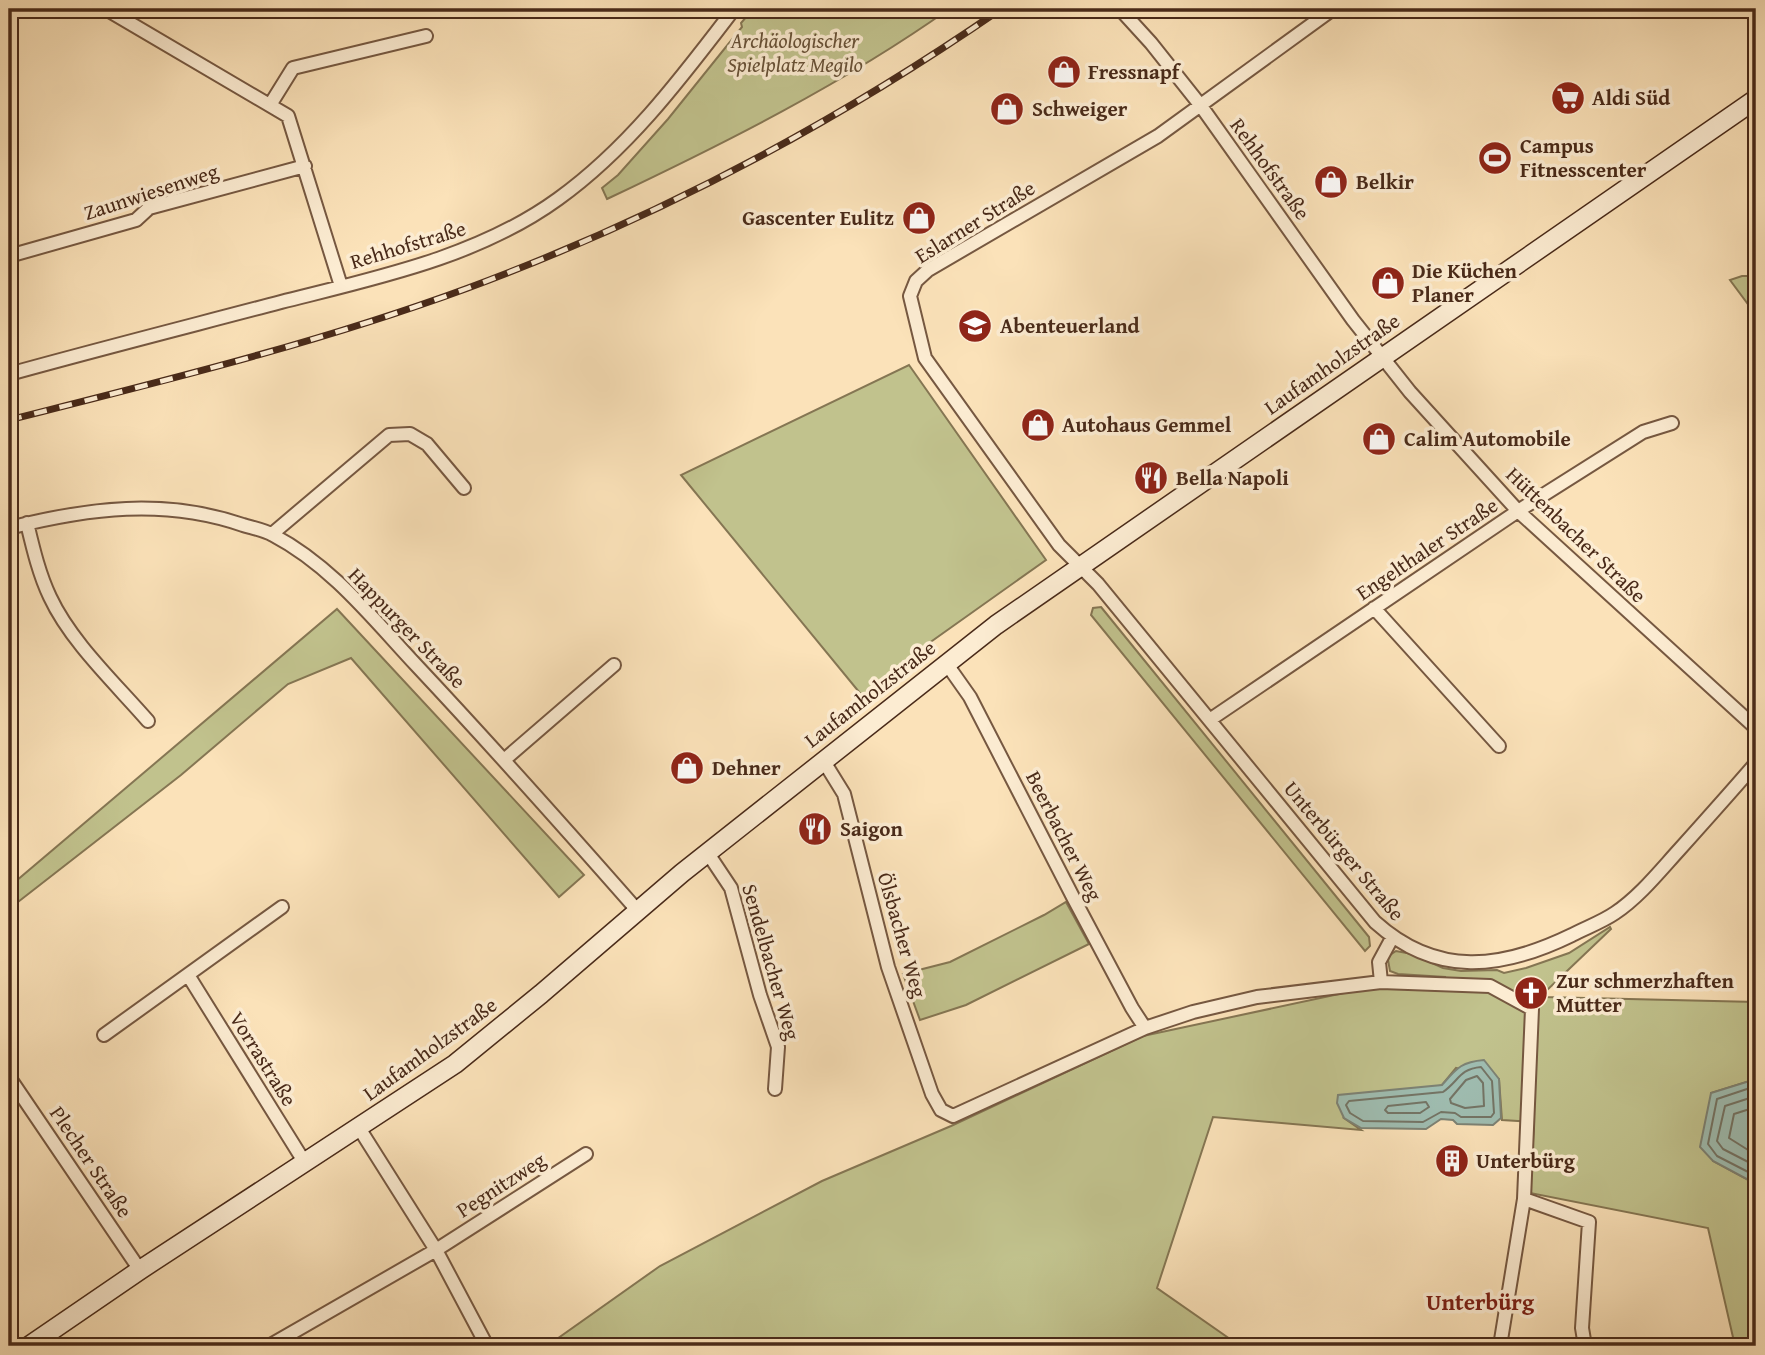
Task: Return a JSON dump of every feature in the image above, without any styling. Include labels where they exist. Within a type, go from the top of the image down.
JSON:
[{"type":"main road","name":"Laufamholzstraße","points":[[29,1346],[50,1340],[140,1270],[472,1051],[637,910],[946,663],[1079,566],[1756,99]]},
{"type":"street","points":[[106,9],[288,116],[341,286]]},
{"type":"street","name":"Rehhofstraße","points":[[9,374],[424,263],[489,240],[557,200],[607,160],[666,97],[734,9]]},
{"type":"street","name":"Rehhofstraße","points":[[1120,9],[1201,106],[1381,357]]},
{"type":"street","points":[[1201,106],[1333,9]]},
{"type":"street","points":[[270,106],[293,68],[426,36]]},
{"type":"street","name":"Eslarner Straße","points":[[1079,566],[1053,538],[925,358],[909,296],[916,281],[928,270],[1157,136],[1201,106]]},
{"type":"street","name":"Zaunwiesenweg","points":[[9,256],[136,220],[149,208],[304,166]]},
{"type":"street","name":"Hüttenbacher Straße","points":[[1381,357],[1518,511],[1756,728]]},
{"type":"street","name":"Engelthaler Straße","points":[[1211,719],[1518,511],[1643,432],[1672,423]]},
{"type":"street","points":[[272,534],[389,435],[410,434],[427,444],[464,488]]},
{"type":"street","name":"Happurger Straße","points":[[9,528],[96,510],[150,507],[186,510],[272,534],[315,563],[357,600],[637,910]]},
{"type":"street","points":[[27,523],[45,584],[57,611],[72,634],[148,721]]},
{"type":"street","name":"Unterbürger Straße","points":[[1079,566],[1103,589],[1375,922],[1392,938],[1379,962],[1381,982]]},
{"type":"street","points":[[1374,608],[1499,746]]},
{"type":"street","name":"Beerbacher Weg","points":[[946,663],[970,697],[1087,923],[1145,1028]]},
{"type":"street","points":[[504,760],[614,665]]},
{"type":"street","name":"Ölsbacher Weg","points":[[823,760],[844,794],[888,967],[932,1094],[941,1110],[953,1116],[1145,1028]]},
{"type":"street","points":[[1392,938],[1439,958],[1471,964],[1534,952],[1563,939],[1614,914],[1634,896],[1756,762]]},
{"type":"street","name":"Sendelbacher Weg","points":[[708,852],[731,888],[760,996],[778,1047],[775,1089]]},
{"type":"street","points":[[104,1035],[282,907]]},
{"type":"street","name":"Vorrastraße","points":[[188,975],[305,1163]]},
{"type":"street","points":[[1145,1028],[1193,1012],[1257,998],[1381,982],[1490,986],[1532,1009],[1524,1199],[1500,1346]]},
{"type":"street","name":"Plecher Straße","points":[[9,1077],[140,1270]]},
{"type":"street","points":[[359,1128],[436,1250],[487,1346]]},
{"type":"street","name":"Pegnitzweg","points":[[269,1346],[436,1250],[586,1153]]},
{"type":"street","points":[[1524,1199],[1589,1222],[1583,1328],[1585,1346]]},
{"type":"green space","name":"Archäologischer Spielplatz Megilo","points":[[753,9],[949,9],[867,62],[782,111],[607,199],[602,188],[618,175],[668,119],[742,27],[741,23]]},
{"type":"green space","points":[[1742,276],[1756,276],[1756,311],[1753,311],[1730,280]]},
{"type":"green space","points":[[909,365],[1046,560],[932,641],[864,698],[681,475]]},
{"type":"green space","points":[[1101,607],[1369,937],[1370,946],[1365,951],[1091,615],[1093,608]]},
{"type":"green space","points":[[337,609],[584,875],[559,897],[351,658],[288,684],[181,775],[9,909],[9,887]]},
{"type":"green space","points":[[1066,902],[1089,944],[966,1005],[920,1020],[903,974],[950,962]]},
{"type":"green space","points":[[1610,927],[1611,929],[1545,992],[1544,997],[1756,1002],[1756,1079],[1711,1093],[1713,1161],[1756,1184],[1756,1346],[1735,1346],[1708,1228],[1530,1193],[1534,1122],[1502,1120],[1499,1079],[1456,1068],[1442,1085],[1344,1118],[1361,1130],[1213,1117],[1157,1288],[1240,1346],[547,1346],[660,1266],[822,1181],[951,1126],[1143,1036],[1400,981],[1446,977],[1398,974],[1390,971],[1388,960],[1396,951],[1412,954],[1443,968],[1461,971],[1497,970],[1504,973],[1569,953]]},
{"type":"water","points":[[1484,1060],[1499,1079],[1501,1118],[1493,1125],[1457,1124],[1453,1120],[1441,1119],[1426,1129],[1361,1128],[1344,1118],[1337,1103],[1338,1095],[1442,1085],[1460,1067]]},
{"type":"water","points":[[1756,1079],[1756,1184],[1713,1161],[1700,1147],[1711,1093]]},
{"type":"railway","points":[[9,420],[298,344],[412,308],[538,261],[608,231],[744,165],[875,91],[1001,9]]},
{"type":"place","name":"Fressnapf","points":[[1064,72]]},
{"type":"place","name":"Aldi Süd","points":[[1568,98]]},
{"type":"place","name":"Schweiger","points":[[1007,109]]},
{"type":"place","name":"Campus Fitnesscenter","points":[[1495,158]]},
{"type":"place","name":"Belkir","points":[[1331,182]]},
{"type":"place","name":"Gascenter Eulitz","points":[[919,218]]},
{"type":"place","name":"Die Küchen Planer","points":[[1388,283]]},
{"type":"place","name":"Abenteuerland","points":[[975,326]]},
{"type":"place","name":"Autohaus Gemmel","points":[[1038,425]]},
{"type":"place","name":"Calim Automobile","points":[[1379,439]]},
{"type":"place","name":"Bella Napoli","points":[[1151,478]]},
{"type":"place","name":"Dehner","points":[[687,768]]},
{"type":"place","name":"Saigon","points":[[815,829]]},
{"type":"place","name":"Zur schmerzhaften Mutter","points":[[1531,993]]},
{"type":"place","name":"Unterbürg","points":[[1452,1161]]},
{"type":"district","name":"Unterbürg","points":[[1480,1302]]}]
